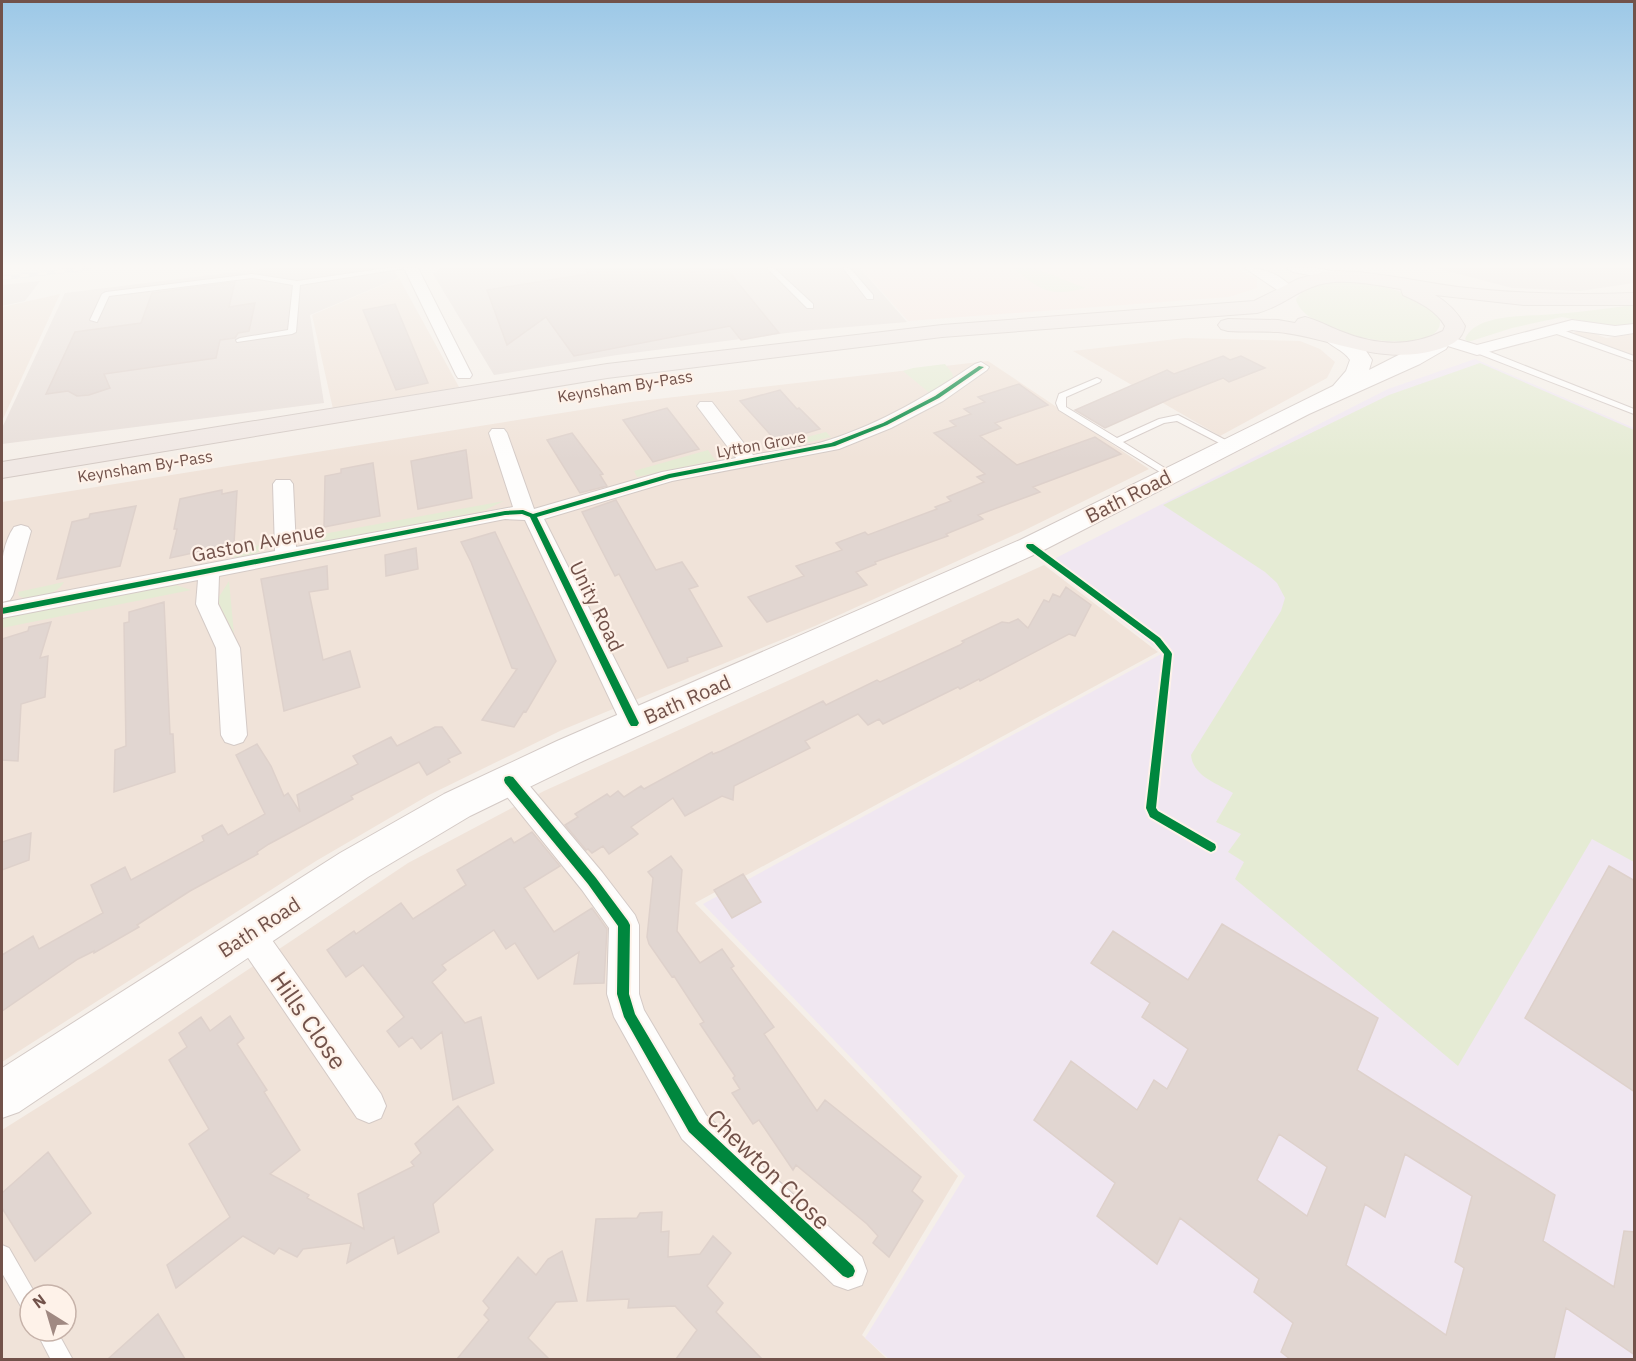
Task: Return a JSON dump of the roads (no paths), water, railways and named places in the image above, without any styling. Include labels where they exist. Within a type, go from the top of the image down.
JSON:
[{"type":"highway","name":"Keynsham By-Pass","points":[[2,470],[607,371],[938,332]]},
{"type":"highway","name":"Keynsham By-Pass","points":[[2,490],[612,387],[789,362],[1125,332]]},
{"type":"highway","name":"Keynsham By-Pass","points":[[1309,332],[1329,335]]},
{"type":"highway","points":[[1323,332],[1354,343],[1392,349],[1451,332]]},
{"type":"main road","name":"Bath Road","points":[[2,1095],[354,865],[457,805],[634,723],[1030,546],[1230,445],[1412,359],[1451,332]]},
{"type":"main road","name":"Bath Road","points":[[1329,335],[1353,348],[1361,360],[1357,373],[1340,392]]},
{"type":"street","points":[[442,332],[464,375]]},
{"type":"street","points":[[1451,332],[1478,350],[1548,332]]},
{"type":"street","name":"Lytton Grove","points":[[528,514],[669,476],[833,446],[885,424],[937,397],[967,371]]},
{"type":"street","points":[[706,406],[749,462]]},
{"type":"street","name":"Unity Road","points":[[498,433],[528,514],[634,723]]},
{"type":"street","points":[[283,484],[286,555]]},
{"type":"street","name":"Gaston Avenue","points":[[2,611],[505,513],[528,514]]},
{"type":"street","points":[[2,595],[21,531]]},
{"type":"street","points":[[209,569],[207,604],[228,648],[234,735]]},
{"type":"street","name":"Chewton Close","points":[[508,780],[592,881],[624,925],[623,994],[630,1017],[694,1127],[848,1271]]},
{"type":"street","name":"Hills Close","points":[[249,933],[369,1106]]},
{"type":"lane","points":[[240,339],[292,332]]},
{"type":"lane","points":[[1558,332],[1635,359]]},
{"type":"lane","points":[[1478,350],[1635,412]]},
{"type":"lane","points":[[1097,380],[1062,396],[1060,403],[1062,408],[1171,475]]},
{"type":"lane","points":[[1117,441],[1162,422],[1178,418],[1230,445]]},
{"type":"lane","points":[[2,1255],[18,1283]]},
{"type":"lane","points":[[53,1343],[63,1359]]}]
